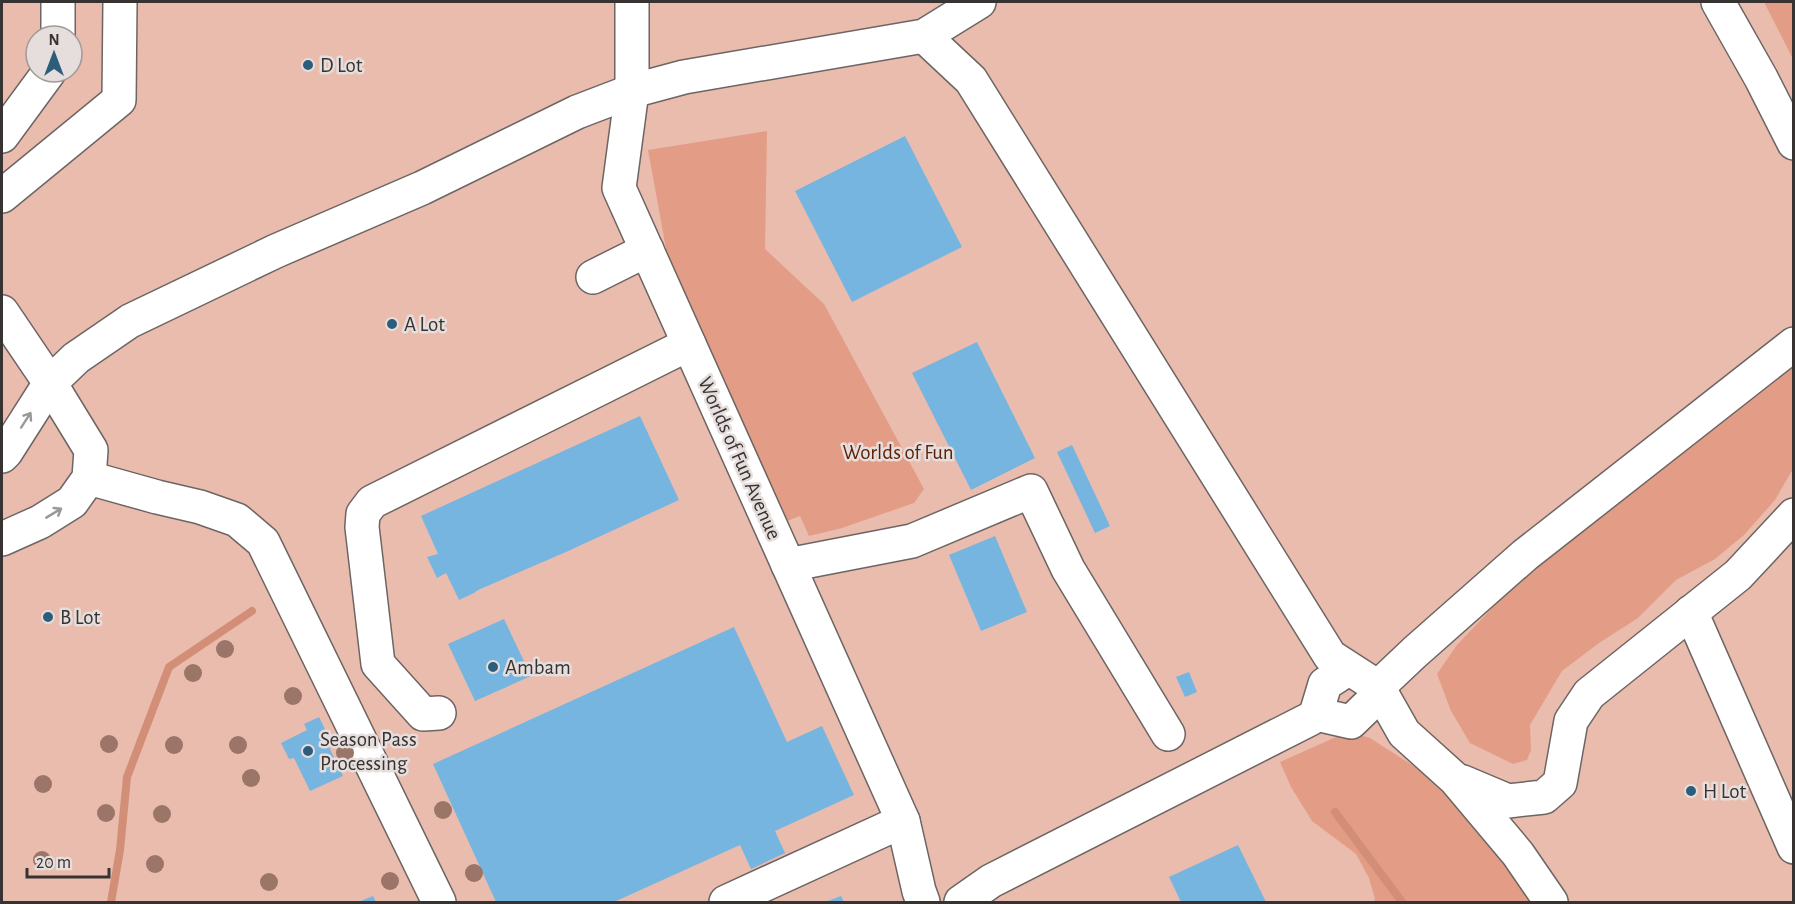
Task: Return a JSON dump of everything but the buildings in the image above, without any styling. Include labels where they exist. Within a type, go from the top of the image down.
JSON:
[{"type":"street","points":[[58,2],[58,24]]},
{"type":"street","points":[[2,196],[119,100],[120,2]]},
{"type":"street","name":"Worlds of Fun Avenue","points":[[632,2],[632,91],[619,188],[903,821],[918,891],[923,903]]},
{"type":"street","points":[[2,456],[50,383],[76,358],[130,321],[276,251],[422,188],[577,112],[632,91],[684,77],[924,36],[980,2]]},
{"type":"street","points":[[1718,2],[1794,143]]},
{"type":"street","points":[[924,36],[971,81],[1330,656],[1380,690],[1404,733],[1455,779],[1518,854],[1551,903]]},
{"type":"street","points":[[2,136],[40,84]]},
{"type":"street","points":[[593,277],[647,250]]},
{"type":"street","points":[[2,312],[50,383],[91,450],[89,478],[72,502],[40,522],[2,539]]},
{"type":"street","points":[[439,713],[423,714],[378,664],[362,527],[363,514],[372,502],[689,344]]},
{"type":"street","points":[[961,903],[991,881],[1250,750],[1316,714],[1351,722],[1415,651],[1525,555],[1794,345]]},
{"type":"street","points":[[89,478],[200,507],[237,520],[263,542],[439,903]]},
{"type":"street","points":[[788,565],[912,541],[1031,491],[1068,569],[1168,734]]},
{"type":"street","points":[[1455,779],[1508,801],[1544,797],[1560,783],[1571,721],[1589,694],[1738,575],[1794,515]]},
{"type":"street","points":[[1692,612],[1794,847]]},
{"type":"street","points":[[1316,714],[1325,684],[1348,669]]},
{"type":"street","points":[[726,903],[903,821]]},
{"type":"green space","name":"Worlds of Fun","points":[[2,2],[1793,2],[1793,902],[2,902]]},
{"type":"green space","points":[[1764,2],[1793,2],[1793,59]]},
{"type":"green space","points":[[767,131],[765,249],[824,304],[924,489],[914,503],[842,528],[809,536],[800,516],[787,521],[669,265],[648,150]]},
{"type":"green space","points":[[1793,363],[1793,469],[1775,500],[1744,535],[1715,559],[1676,580],[1638,618],[1599,643],[1562,671],[1530,725],[1531,750],[1527,760],[1513,764],[1470,743],[1451,711],[1437,674],[1457,645],[1496,604],[1570,539]]},
{"type":"green space","points":[[1353,733],[1370,738],[1426,774],[1449,796],[1541,902],[1374,902],[1369,878],[1356,854],[1312,821],[1291,787],[1280,762],[1336,737]]},
{"type":"waterway","points":[[111,902],[120,850],[127,777],[169,667],[252,611]]},
{"type":"waterway","points":[[1335,812],[1402,902]]},
{"type":"place","name":"D Lot","points":[[308,65]]},
{"type":"place","name":"A Lot","points":[[392,324]]},
{"type":"place","name":"B Lot","points":[[48,617]]},
{"type":"place","name":"Ambam","points":[[493,667]]},
{"type":"place","name":"Season Pass Processing","points":[[308,751]]},
{"type":"place","name":"H Lot","points":[[1691,791]]}]
